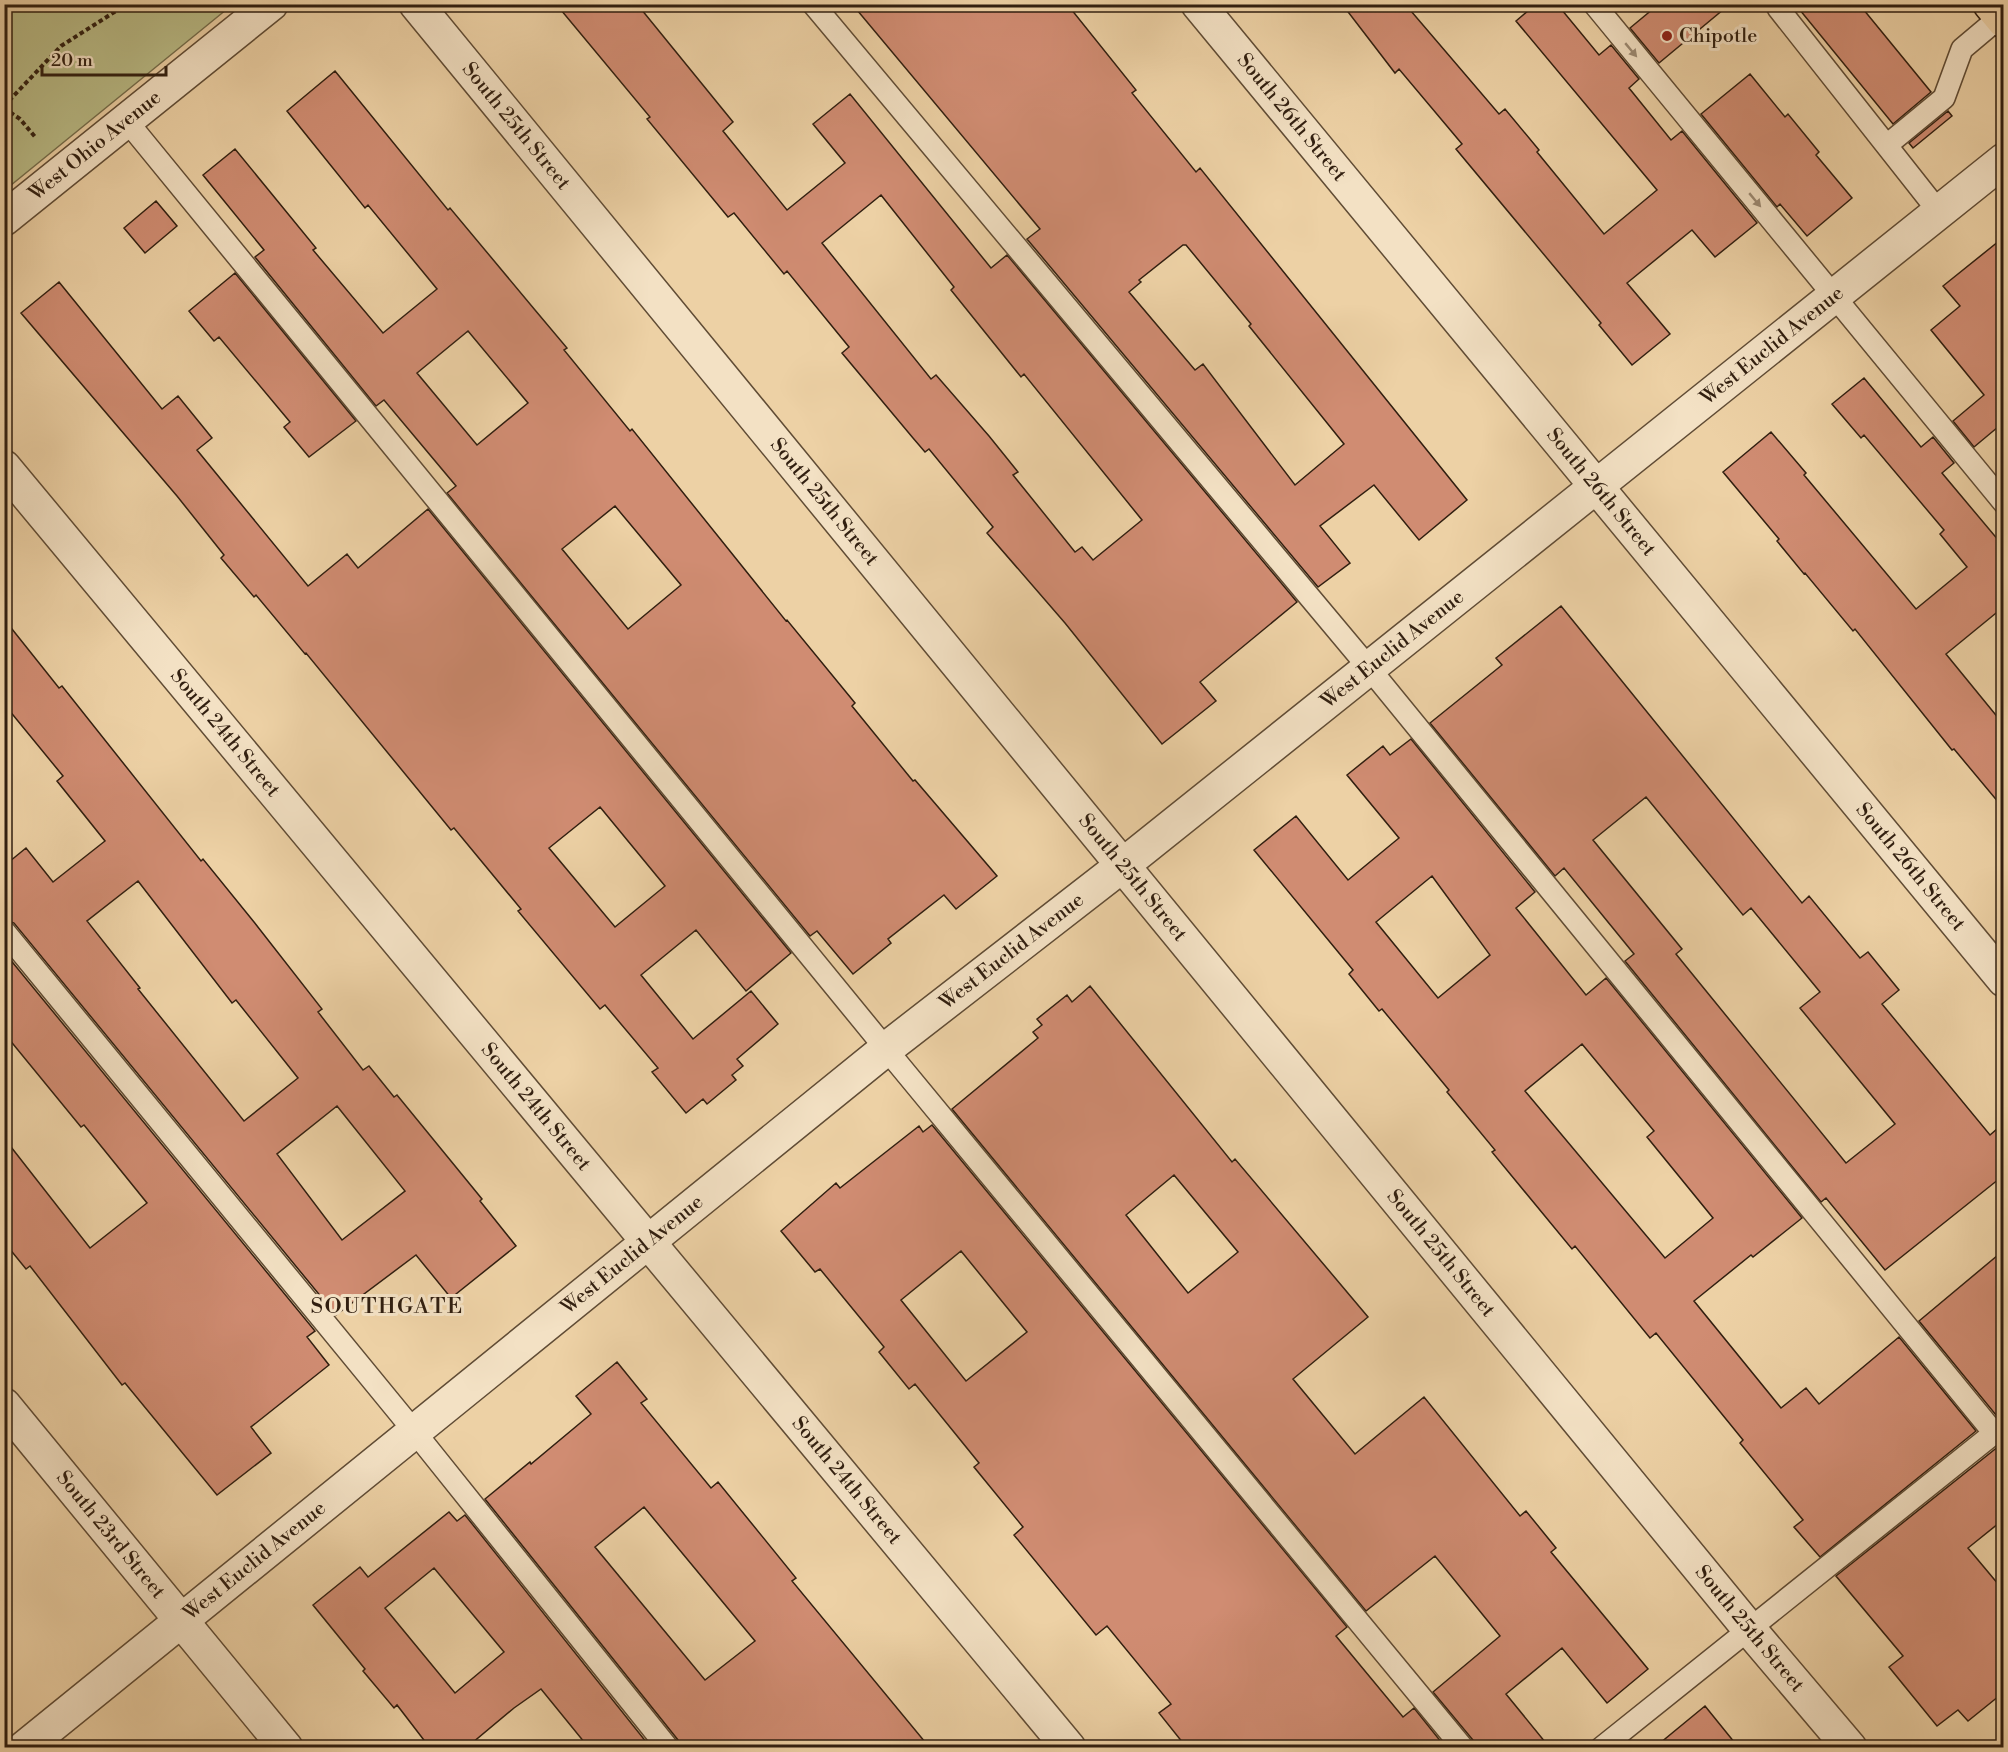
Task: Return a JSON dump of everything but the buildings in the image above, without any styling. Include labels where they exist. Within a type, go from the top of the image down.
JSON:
[{"type":"street","name":"West Ohio Avenue","points":[[4,219],[271,4]]},
{"type":"street","name":"South 25th Street","points":[[416,4],[1850,1748]]},
{"type":"street","name":"South 26th Street","points":[[1198,4],[2004,980]]},
{"type":"street","name":"West Euclid Avenue","points":[[24,1748],[886,1049],[1122,865],[2004,160]]},
{"type":"street","name":"South 24th Street","points":[[4,467],[1069,1748]]},
{"type":"street","name":"South 23rd Street","points":[[4,1405],[286,1748]]},
{"type":"lane","points":[[813,4],[1369,668],[1999,1429],[1601,1748]]},
{"type":"lane","points":[[1594,4],[2004,503]]},
{"type":"lane","points":[[1783,4],[1778,8],[1939,212]]},
{"type":"lane","points":[[1887,145],[1944,98],[1962,49],[1998,14]]},
{"type":"lane","points":[[126,120],[886,1049],[1463,1748]]},
{"type":"lane","points":[[4,931],[414,1431],[668,1748]]},
{"type":"path","points":[[36,138],[20,119],[4,107],[61,46],[127,4]]},
{"type":"green space","points":[[5,4],[232,4],[232,5],[5,190]]},
{"type":"place","name":"Chipotle","points":[[1667,36]]},
{"type":"district","name":"SOUTHGATE","points":[[387,1306]]}]
